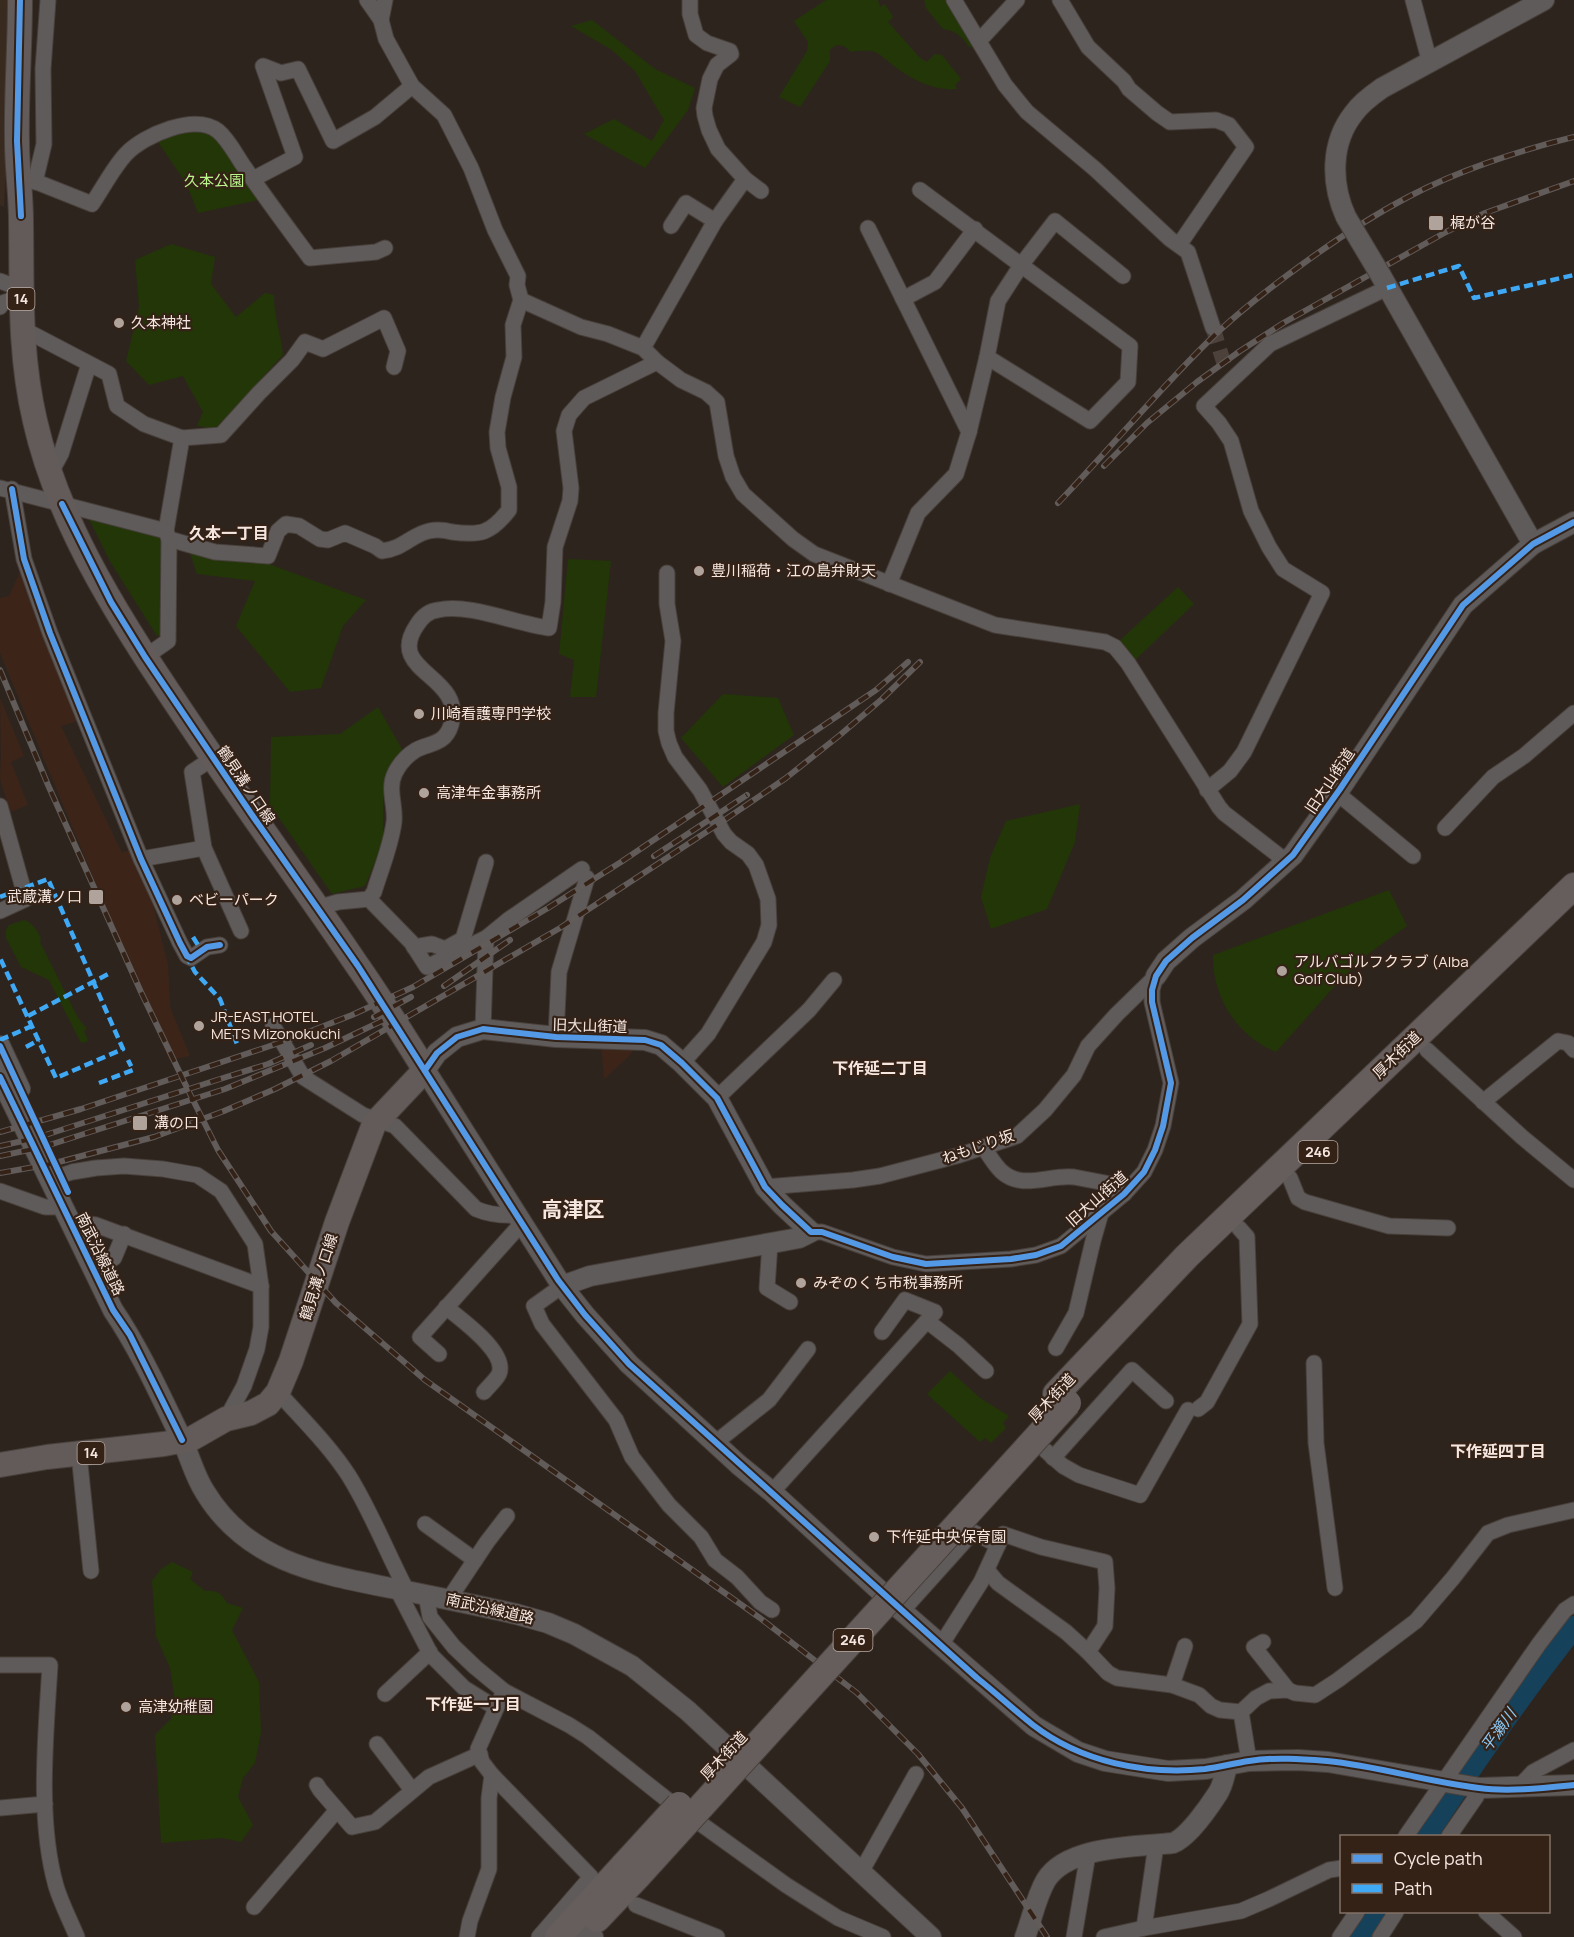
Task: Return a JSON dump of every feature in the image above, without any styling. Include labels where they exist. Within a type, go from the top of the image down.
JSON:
[{"type":"highway","name":"厚木街道","points":[[578,1933],[631,1870],[1196,1248],[1574,886]]},
{"type":"highway","name":"厚木街道","points":[[1062,1398],[1574,907]]},
{"type":"main road","name":"鶴見溝ノ口線","points":[[20,0],[17,141],[27,179],[11,302],[21,328],[31,404],[50,474],[62,504],[111,602],[145,657],[358,966],[425,1070],[377,1119],[372,1129],[337,1222],[291,1361],[278,1392],[268,1404],[257,1411],[226,1419],[190,1439],[182,1440]]},
{"type":"main road","name":"14","points":[[0,1465],[182,1440]]},
{"type":"street","points":[[48,0],[44,144],[27,179],[92,204],[125,155],[137,145],[155,135],[195,123],[207,124],[220,132],[310,258],[376,252],[385,248]]},
{"type":"street","points":[[220,945],[207,947],[191,958],[187,956],[141,858],[46,622],[24,559],[6,489],[167,535],[215,552],[258,556],[268,556],[278,531],[286,524],[299,526],[320,539],[328,540],[345,533],[382,551],[394,550],[422,533],[432,530],[468,534],[492,529],[509,510],[509,487],[498,448],[497,432],[503,397],[514,357],[513,325],[521,300],[517,285],[518,276],[495,230],[471,168],[444,115],[412,86],[386,39],[381,20],[367,0]]},
{"type":"street","points":[[381,20],[386,0]]},
{"type":"street","points":[[690,0],[690,14],[696,35],[707,43],[730,51],[731,54],[717,65],[710,79],[704,108],[710,130],[718,149],[745,179],[761,191]]},
{"type":"street","points":[[954,0],[1005,85],[1027,112],[1188,252],[1213,328]]},
{"type":"street","points":[[979,41],[1017,0]]},
{"type":"street","points":[[1060,0],[1088,47],[1124,81],[1129,89],[1157,113],[1170,122],[1216,120],[1229,125],[1246,147],[1179,245]]},
{"type":"street","points":[[1413,0],[1430,63]]},
{"type":"street","points":[[1533,544],[1341,207],[1335,174],[1338,144],[1353,113],[1367,99],[1382,88],[1544,0]]},
{"type":"street","points":[[19,48],[45,50]]},
{"type":"street","points":[[253,179],[295,157],[263,66],[281,73],[298,69],[333,141],[375,117],[412,86]]},
{"type":"street","points":[[643,348],[715,220],[745,179]]},
{"type":"street","points":[[921,190],[1130,346],[1128,382],[1090,421],[987,357]]},
{"type":"street","points":[[671,226],[686,203],[715,220]]},
{"type":"street","points":[[889,584],[918,513],[956,474],[969,432],[998,301],[1022,264],[1055,221],[1123,276]]},
{"type":"street","points":[[868,228],[969,432]]},
{"type":"street","points":[[903,299],[935,282],[975,229]]},
{"type":"street","points":[[0,281],[11,285],[11,302]]},
{"type":"street","points":[[1207,790],[1230,771],[1244,752],[1322,593],[1283,569],[1269,548],[1251,512],[1231,441],[1204,406],[1228,376],[1270,344],[1384,281]]},
{"type":"street","points":[[521,300],[581,327],[609,334],[643,348],[681,380],[706,392],[717,402],[726,456],[733,477],[743,494],[793,539],[814,554],[995,625],[1089,639],[1105,642],[1115,647],[1138,678],[1207,790],[1224,813],[1287,862]]},
{"type":"street","points":[[21,328],[109,374],[117,406],[144,424],[182,438],[221,435],[305,342],[323,349],[384,318],[398,351],[394,367]]},
{"type":"street","points":[[317,908],[338,902],[369,899],[374,892],[391,839],[394,819],[391,799],[394,776],[403,760],[418,749],[432,746],[451,727],[452,702],[445,691],[417,666],[411,656],[409,645],[412,632],[423,616],[436,610],[458,608],[549,628],[553,602],[555,547],[570,494],[564,431],[569,415],[584,398],[657,362]]},
{"type":"street","points":[[50,474],[61,454],[89,364]]},
{"type":"street","points":[[145,657],[168,641],[167,535],[182,438]]},
{"type":"street","name":"旧大山街道","points":[[425,1070],[437,1053],[457,1037],[483,1029],[556,1037],[645,1040],[661,1045],[717,1098],[765,1187],[811,1232],[822,1232],[893,1257],[926,1264],[1011,1259],[1036,1255],[1061,1246],[1124,1194],[1144,1172],[1155,1150],[1163,1126],[1171,1083],[1152,1002],[1156,976],[1166,961],[1287,862],[1337,793],[1463,605],[1533,544],[1574,522]]},
{"type":"street","points":[[667,573],[668,614],[673,641],[666,713],[669,743],[675,757],[699,790],[724,834],[748,854],[756,865],[768,899],[769,925],[764,942],[708,1034],[682,1063]]},
{"type":"street","points":[[1445,828],[1493,777],[1524,756],[1574,713]]},
{"type":"street","points":[[213,758],[192,772],[204,848],[241,931]]},
{"type":"street","points":[[1337,793],[1413,856]]},
{"type":"street","points":[[0,806],[26,899],[0,911]]},
{"type":"street","points":[[141,858],[204,848]]},
{"type":"street","points":[[414,947],[432,944],[445,949],[463,939],[486,862]]},
{"type":"street","points":[[369,899],[411,942],[427,967],[486,938],[508,920],[585,874],[559,972],[556,1037]]},
{"type":"street","points":[[483,1029],[486,938]]},
{"type":"street","name":"ねもじり坂","points":[[765,1187],[880,1176],[984,1148],[1017,1136],[1045,1110],[1074,1075],[1088,1046],[1156,976]]},
{"type":"street","points":[[717,1098],[809,1010],[834,980]]},
{"type":"street","points":[[273,1026],[303,1077],[363,1115],[394,1126],[476,1209],[485,1213],[520,1219]]},
{"type":"street","points":[[1483,1102],[1558,1041],[1568,1043],[1574,1050]]},
{"type":"street","name":"南武沿線道路","points":[[0,1046],[4,1073],[113,1310],[130,1335],[182,1440],[191,1465],[213,1504],[235,1528],[260,1549],[305,1569],[449,1599],[548,1623],[585,1639],[632,1666],[688,1712],[932,1937]]},
{"type":"street","points":[[1427,1050],[1522,1137],[1574,1180]]},
{"type":"street","points":[[425,1070],[562,1286],[629,1364],[902,1611],[1034,1726],[1078,1752],[1105,1761],[1168,1771],[1206,1769],[1249,1761],[1298,1760],[1328,1762],[1477,1788],[1574,1785]]},
{"type":"street","name":"南武沿線道路","points":[[4,1073],[83,1223],[122,1306],[130,1335]]},
{"type":"street","points":[[984,1148],[998,1168],[1007,1176],[1019,1181],[1039,1181],[1067,1176],[1116,1185],[1124,1194]]},
{"type":"street","points":[[60,1176],[96,1168],[124,1166],[163,1169],[197,1175],[221,1191],[255,1244],[261,1286],[261,1327],[257,1349],[244,1386],[226,1419]]},
{"type":"street","points":[[1290,1178],[1298,1198],[1305,1202],[1389,1226],[1448,1228]]},
{"type":"street","points":[[0,1191],[45,1207],[64,1207]]},
{"type":"street","points":[[1056,1348],[1076,1314],[1101,1213]]},
{"type":"street","points":[[439,1354],[420,1337],[520,1219]]},
{"type":"street","points":[[83,1223],[124,1234],[261,1286]]},
{"type":"street","points":[[1166,1401],[1132,1370],[1050,1454],[1079,1476],[1140,1495],[1194,1410],[1207,1402],[1250,1324],[1247,1237],[1239,1228]]},
{"type":"street","points":[[772,1610],[760,1602],[736,1577],[715,1560],[701,1537],[669,1505],[632,1457],[616,1420],[542,1324],[534,1306],[562,1286],[590,1276],[799,1238],[811,1232]]},
{"type":"street","points":[[102,1264],[114,1258],[124,1234]]},
{"type":"street","points":[[770,1243],[767,1288],[790,1302]]},
{"type":"street","points":[[772,1492],[935,1312],[905,1300],[882,1332]]},
{"type":"street","points":[[446,1307],[492,1348],[499,1363],[499,1374],[484,1392]]},
{"type":"street","points":[[927,1321],[986,1371]]},
{"type":"street","points":[[715,1443],[769,1400],[808,1349]]},
{"type":"street","points":[[1314,1363],[1316,1443],[1335,1588]]},
{"type":"street","points":[[278,1392],[320,1438],[365,1503],[410,1592],[430,1652],[464,1688],[496,1708]]},
{"type":"street","points":[[79,1454],[91,1571]]},
{"type":"street","points":[[987,1570],[998,1583],[1066,1632],[1108,1673],[1117,1678],[1172,1685],[1199,1695],[1211,1706],[1220,1710],[1240,1712],[1256,1698],[1269,1691],[1288,1690],[1315,1695],[1338,1680],[1416,1621],[1488,1533],[1508,1525],[1574,1510]]},
{"type":"street","points":[[449,1599],[507,1516]]},
{"type":"street","points":[[425,1524],[475,1560]]},
{"type":"street","points":[[902,1611],[973,1532],[998,1545]]},
{"type":"street","points":[[941,1645],[987,1570],[1004,1534],[1041,1547],[1105,1562],[1107,1588],[1105,1626],[1088,1652]]},
{"type":"street","points":[[410,1592],[454,1647],[504,1691],[588,1737],[665,1798],[786,1885],[838,1918],[883,1937]]},
{"type":"street","points":[[1407,1835],[1539,1644],[1565,1610],[1574,1604]]},
{"type":"street","points":[[1263,1642],[1254,1647],[1288,1690]]},
{"type":"street","points":[[1172,1685],[1185,1646]]},
{"type":"street","points":[[385,1694],[430,1652]]},
{"type":"street","points":[[0,1665],[50,1665],[45,1739],[45,1804],[56,1886],[77,1937]]},
{"type":"street","points":[[504,1691],[478,1749],[482,1762],[591,1876],[539,1937]]},
{"type":"street","points":[[1240,1712],[1249,1761]]},
{"type":"street","points":[[377,1744],[412,1790]]},
{"type":"street","points":[[1518,1788],[1533,1772],[1574,1750]]},
{"type":"street","points":[[317,1785],[352,1827],[375,1822],[429,1777],[480,1754]]},
{"type":"street","points":[[1025,1937],[1041,1891],[1052,1873],[1074,1858],[1088,1854],[1180,1841],[1219,1792],[1227,1765]]},
{"type":"street","points":[[861,1872],[916,1774]]},
{"type":"street","points":[[467,1937],[470,1921],[489,1869],[489,1798],[492,1775]]},
{"type":"street","points":[[1450,1835],[1476,1797],[1477,1788]]},
{"type":"street","points":[[0,1808],[45,1804]]},
{"type":"street","points":[[254,1907],[337,1810]]},
{"type":"street","points":[[1144,1928],[1156,1845]]},
{"type":"street","points":[[1074,1937],[1088,1854]]},
{"type":"street","points":[[1104,1937],[1240,1911],[1329,1870],[1340,1868]]},
{"type":"street","points":[[636,1905],[717,1937]]},
{"type":"street","points":[[1340,1937],[1356,1913]]},
{"type":"street","points":[[1380,1937],[1395,1913]]},
{"type":"street","points":[[1488,1913],[1514,1937]]},
{"type":"shaded area","points":[[0,0],[8,0],[9,103],[4,207],[0,205]]},
{"type":"shaded area","points":[[21,570],[37,623],[78,721],[61,726],[122,853],[131,849],[151,897],[168,965],[170,1007],[190,1056],[169,1060],[0,653],[0,598],[9,596]]},
{"type":"shaded area","points":[[0,698],[24,756],[11,762],[28,805],[10,812],[0,778]]},
{"type":"shaded area","points":[[601,1045],[636,1047],[604,1079]]},
{"type":"green space","points":[[826,0],[878,0],[880,7],[885,4],[893,17],[888,22],[920,58],[927,62],[935,54],[942,55],[961,79],[955,85],[957,89],[924,84],[875,52],[851,52],[844,46],[836,45],[830,50],[830,61],[800,107],[779,97],[807,51],[808,42],[794,21]]},
{"type":"green space","points":[[924,0],[947,0],[975,48],[969,47],[955,33],[943,29],[926,8]]},
{"type":"green space","points":[[592,20],[655,69],[695,88],[688,110],[645,168],[584,134],[614,119],[652,141],[664,120],[635,71],[612,50],[571,26]]},
{"type":"green space","name":"久本公園","points":[[200,126],[211,131],[258,200],[198,213],[186,183],[156,139]]},
{"type":"green space","points":[[171,244],[215,257],[211,284],[236,317],[265,293],[274,295],[283,355],[215,429],[197,426],[203,412],[183,376],[149,385],[126,361],[139,307],[135,260]]},
{"type":"green space","points":[[88,517],[163,538],[166,632],[157,636],[111,563]]},
{"type":"green space","points":[[188,547],[261,561],[366,600],[343,626],[321,688],[290,692],[236,626],[255,581],[197,574]]},
{"type":"green space","points":[[568,559],[611,561],[596,697],[570,697],[574,660],[559,654]]},
{"type":"green space","points":[[1178,587],[1194,604],[1134,661],[1117,643]]},
{"type":"green space","points":[[723,694],[778,698],[794,735],[723,787],[681,738]]},
{"type":"green space","points":[[378,707],[403,751],[389,766],[383,786],[383,842],[365,886],[332,894],[270,805],[271,737],[340,734]]},
{"type":"green space","points":[[1080,804],[1075,842],[1047,909],[991,929],[981,897],[990,858],[1006,821]]},
{"type":"green space","name":"アルバゴルフクラブ (Alba Golf Club)","points":[[1389,890],[1407,926],[1368,954],[1333,988],[1276,1052],[1262,1045],[1239,1025],[1222,1000],[1214,971],[1213,955]]},
{"type":"green space","points":[[24,920],[33,925],[38,933],[40,942],[78,1018],[87,1029],[84,1031],[88,1040],[86,1042],[80,1041],[49,980],[21,967],[6,938],[9,925]]},
{"type":"green space","points":[[950,1371],[980,1398],[1009,1416],[1003,1423],[1006,1428],[991,1443],[985,1438],[980,1442],[927,1394]]},
{"type":"green space","points":[[172,1562],[193,1572],[190,1579],[205,1591],[218,1593],[227,1603],[243,1608],[232,1630],[259,1682],[261,1732],[255,1763],[243,1778],[238,1797],[253,1825],[241,1842],[222,1838],[161,1843],[155,1735],[171,1719],[175,1701],[170,1668],[156,1636],[152,1581],[161,1569]]},
{"type":"waterway","name":"平瀬川","points":[[1427,1835],[1497,1730],[1574,1627]]},
{"type":"waterway","name":"平瀬川","points":[[1360,1937],[1376,1913]]},
{"type":"tunnel","points":[[1213,328],[1226,370]]},
{"type":"railway","points":[[1058,503],[1219,331],[1261,295],[1316,254],[1368,220],[1427,187],[1489,162],[1574,137]]},
{"type":"railway","points":[[1104,466],[1147,423],[1197,382],[1285,322],[1446,232],[1485,213],[1574,181]]},
{"type":"railway","points":[[0,1132],[81,1109],[288,1040],[352,1015],[413,987],[548,908],[621,862],[876,690],[908,662]]},
{"type":"railway","points":[[0,1173],[51,1164],[154,1137],[224,1111],[331,1061],[560,928],[723,821],[786,778],[840,735],[920,662]]},
{"type":"railway","points":[[0,670],[48,785],[141,992],[190,1094],[218,1150],[271,1231],[336,1303],[425,1380],[760,1618],[857,1693],[918,1754],[962,1808],[1047,1937]]},
{"type":"railway","points":[[654,856],[747,795]]},
{"type":"railway","points":[[444,986],[510,940]]},
{"type":"railway","points":[[374,1017],[411,997]]},
{"type":"railway","points":[[0,1156],[43,1147],[225,1089],[325,1048],[388,1018]]},
{"type":"railway","points":[[0,1146],[36,1138],[268,1064],[311,1045]]},
{"type":"marked path","points":[[1387,288],[1459,266],[1474,298],[1574,275]]},
{"type":"marked path","points":[[0,897],[48,879],[123,1049],[56,1078],[0,958]]},
{"type":"marked path","points":[[193,937],[204,955]]},
{"type":"marked path","points":[[186,955],[195,972],[220,999],[237,1044]]},
{"type":"marked path","points":[[28,1016],[110,973]]},
{"type":"marked path","points":[[0,1040],[32,1026]]},
{"type":"marked path","points":[[26,1047],[39,1040]]},
{"type":"marked path","points":[[99,1083],[133,1070],[128,1060]]},
{"type":"cycle path","points":[[20,0],[17,141],[21,216]]},
{"type":"cycle path","points":[[12,489],[24,559],[50,633],[141,859],[187,956],[191,958],[207,947],[220,945]]},
{"type":"cycle path","points":[[62,504],[111,602],[145,657],[358,966],[558,1280],[585,1315],[629,1364],[977,1678],[1052,1738],[1093,1757],[1114,1763],[1160,1770],[1182,1770],[1205,1769],[1259,1760],[1298,1759],[1346,1763],[1441,1782],[1490,1789],[1574,1785]]},
{"type":"cycle path","points":[[425,1070],[437,1053],[457,1037],[483,1029],[556,1037],[645,1040],[661,1045],[717,1098],[765,1187],[811,1232],[822,1232],[893,1257],[926,1264],[1011,1259],[1036,1255],[1061,1246],[1124,1194],[1144,1172],[1155,1150],[1163,1126],[1171,1083],[1152,1002],[1152,990],[1156,976],[1166,961],[1192,938],[1243,900],[1293,855],[1463,605],[1533,544],[1574,522]]},
{"type":"cycle path","points":[[0,1046],[68,1192]]},
{"type":"cycle path","points":[[0,1077],[113,1310],[130,1335],[182,1440]]},
{"type":"place","name":"梶が谷","points":[[1436,223]]},
{"type":"place","name":"久本神社","points":[[119,323]]},
{"type":"place","name":"豊川稲荷・江の島弁財天","points":[[699,571]]},
{"type":"place","name":"川崎看護専門学校","points":[[419,714]]},
{"type":"place","name":"高津年金事務所","points":[[424,793]]},
{"type":"place","name":"武蔵溝ノ口","points":[[96,897]]},
{"type":"place","name":"ベビーパーク","points":[[177,900]]},
{"type":"place","name":"アルバゴルフクラブ (Alba Golf Club)","points":[[1282,971]]},
{"type":"place","name":"JR-EAST HOTEL METS Mizonokuchi","points":[[199,1026]]},
{"type":"place","name":"溝の口","points":[[140,1123]]},
{"type":"place","name":"みぞのくち市税事務所","points":[[801,1283]]},
{"type":"place","name":"下作延中央保育園","points":[[874,1537]]},
{"type":"place","name":"高津幼稚園","points":[[126,1707]]},
{"type":"district","name":"久本一丁目","points":[[229,533]]},
{"type":"district","name":"下作延二丁目","points":[[880,1068]]},
{"type":"district","name":"高津区","points":[[573,1210]]},
{"type":"district","name":"下作延四丁目","points":[[1498,1451]]},
{"type":"district","name":"下作延一丁目","points":[[473,1704]]}]
